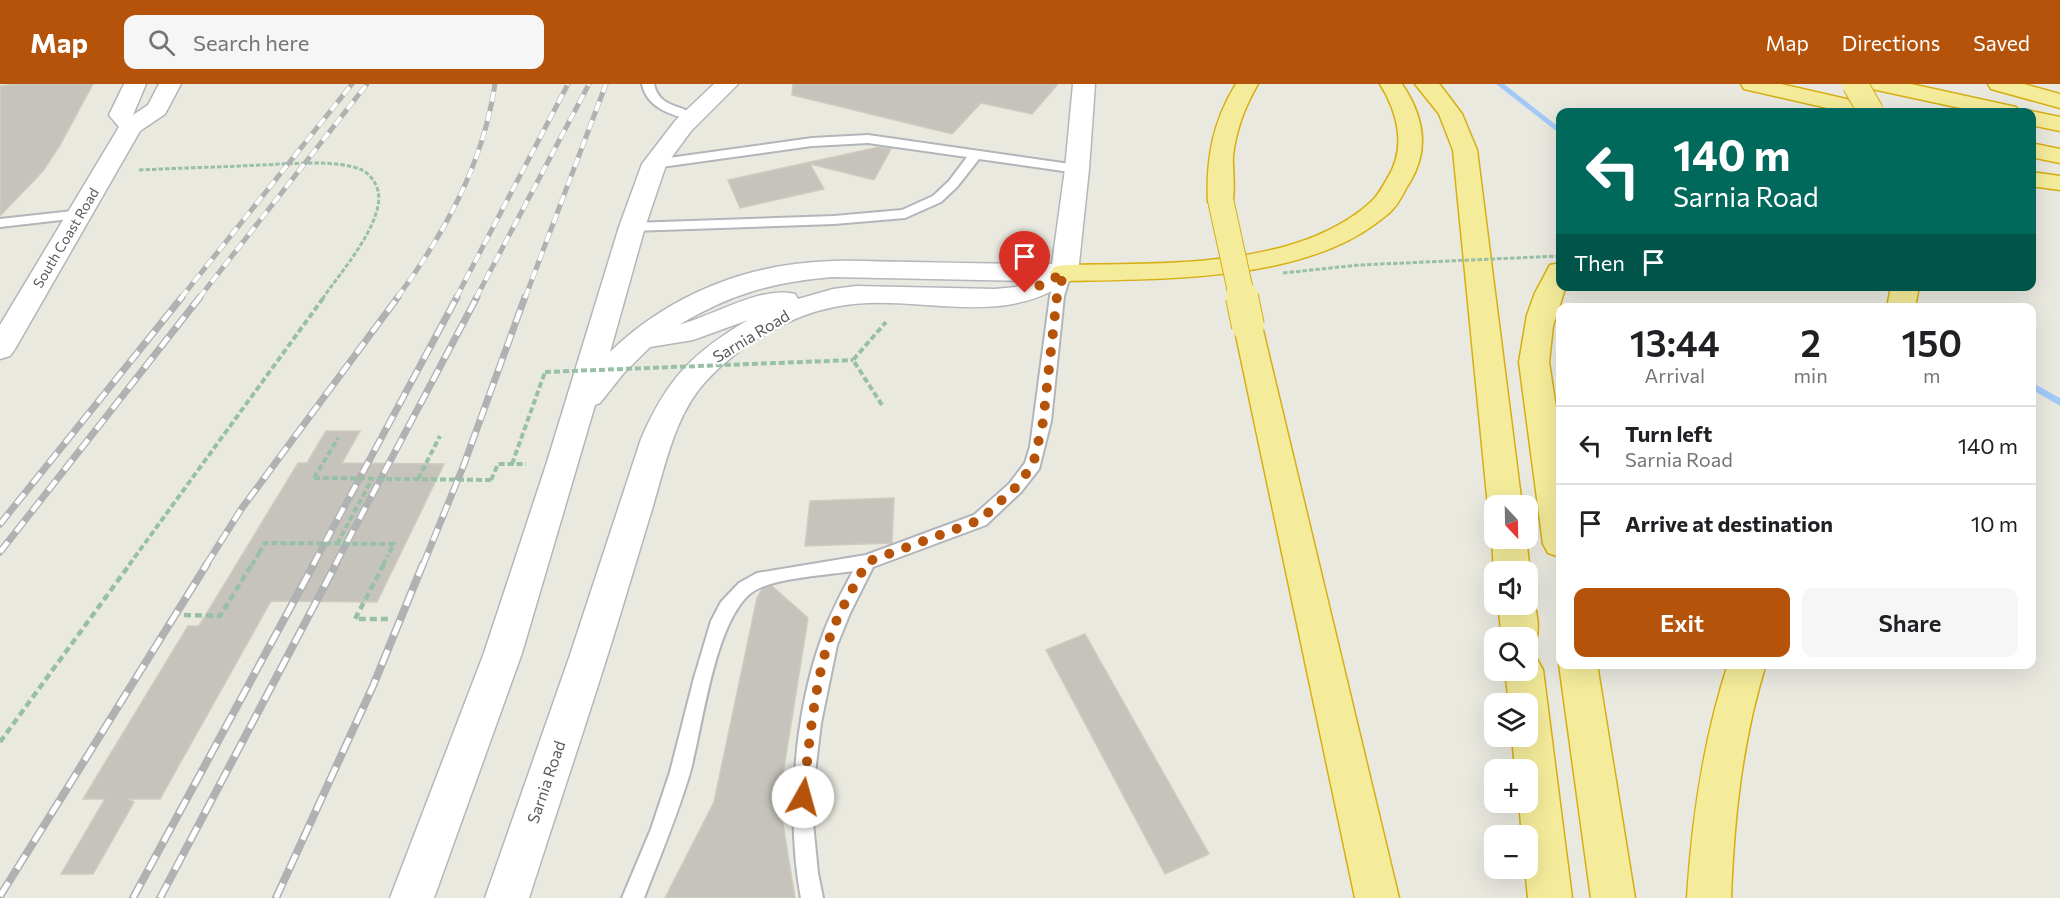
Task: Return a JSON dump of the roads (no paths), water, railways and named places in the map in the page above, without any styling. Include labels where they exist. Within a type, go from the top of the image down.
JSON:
[{"type":"highway","points":[[1247,84],[1229,115],[1222,142],[1219,184],[1221,202],[1377,898]]},
{"type":"highway","points":[[1064,273],[1232,264],[1287,253],[1340,236],[1382,208],[1392,198],[1410,157],[1412,142],[1410,127],[1402,102],[1391,84]]},
{"type":"highway","points":[[1426,84],[1446,106],[1457,126],[1465,150],[1504,495]]},
{"type":"highway","points":[[1752,84],[1855,108]]},
{"type":"highway","points":[[1855,84],[1870,108]]},
{"type":"highway","points":[[1880,84],[1990,108]]},
{"type":"highway","points":[[1999,84],[2060,101]]},
{"type":"highway","points":[[2036,119],[2060,124]]},
{"type":"highway","points":[[2036,151],[2060,156]]},
{"type":"highway","points":[[2036,180],[2060,183]]},
{"type":"highway","points":[[1556,279],[1542,308],[1536,335],[1534,362],[1556,516]]},
{"type":"highway","points":[[1579,669],[1613,898]]},
{"type":"highway","points":[[1709,898],[1716,798],[1738,689],[1744,669]]},
{"type":"highway","points":[[1525,681],[1550,898]]},
{"type":"main road","points":[[131,127],[121,115],[135,84]]},
{"type":"main road","name":"South Coast Road","points":[[0,350],[82,214],[131,127],[157,109],[170,84]]},
{"type":"main road","points":[[412,898],[503,653],[578,412],[632,226],[654,164],[692,117],[727,84]]},
{"type":"main road","points":[[578,412],[599,381],[621,357],[666,320],[716,293],[766,275],[797,270],[1064,273],[1077,169],[1084,84]]},
{"type":"main road","name":"Sarnia Road","points":[[507,898],[666,416],[680,392],[712,357],[777,319],[798,309],[835,297],[917,295],[990,299],[1015,296],[1031,291],[1064,273]]},
{"type":"main road","points":[[605,322],[642,338],[664,338],[687,334],[766,303],[796,298],[835,297]]},
{"type":"lane","points":[[648,84],[650,93],[660,104],[692,117]]},
{"type":"lane","points":[[654,164],[842,139],[882,140],[1077,169]]},
{"type":"lane","points":[[632,226],[853,219],[905,214],[937,199],[954,184],[976,154]]},
{"type":"lane","points":[[0,224],[82,214]]},
{"type":"lane","points":[[633,898],[680,772],[703,678],[720,621],[728,607],[745,588],[763,578],[867,562],[980,520],[1015,488],[1033,465],[1043,422],[1057,296],[1064,273]]},
{"type":"lane","points":[[812,898],[802,840],[803,797],[811,727],[828,645],[839,615],[867,562]]},
{"type":"waterway","points":[[1500,84],[1556,129]]},
{"type":"waterway","points":[[2036,388],[2060,403]]},
{"type":"railway","points":[[181,298],[352,84]]},
{"type":"railway","points":[[199,298],[367,84]]},
{"type":"railway","points":[[397,298],[431,248],[460,197],[481,142],[495,84]]},
{"type":"railway","points":[[456,298],[568,84]]},
{"type":"railway","points":[[476,298],[589,84]]},
{"type":"railway","points":[[525,298],[606,84]]},
{"type":"railway","points":[[0,524],[182,297]]},
{"type":"railway","points":[[0,552],[200,297]]},
{"type":"railway","points":[[206,565],[242,508],[398,297]]},
{"type":"railway","points":[[313,565],[457,297]]},
{"type":"railway","points":[[335,565],[477,297]]},
{"type":"railway","points":[[423,565],[463,467],[525,297]]},
{"type":"railway","points":[[0,896],[207,564]]},
{"type":"railway","points":[[133,898],[314,564]]},
{"type":"railway","points":[[160,898],[336,564]]},
{"type":"railway","points":[[276,898],[373,686],[423,564]]}]
